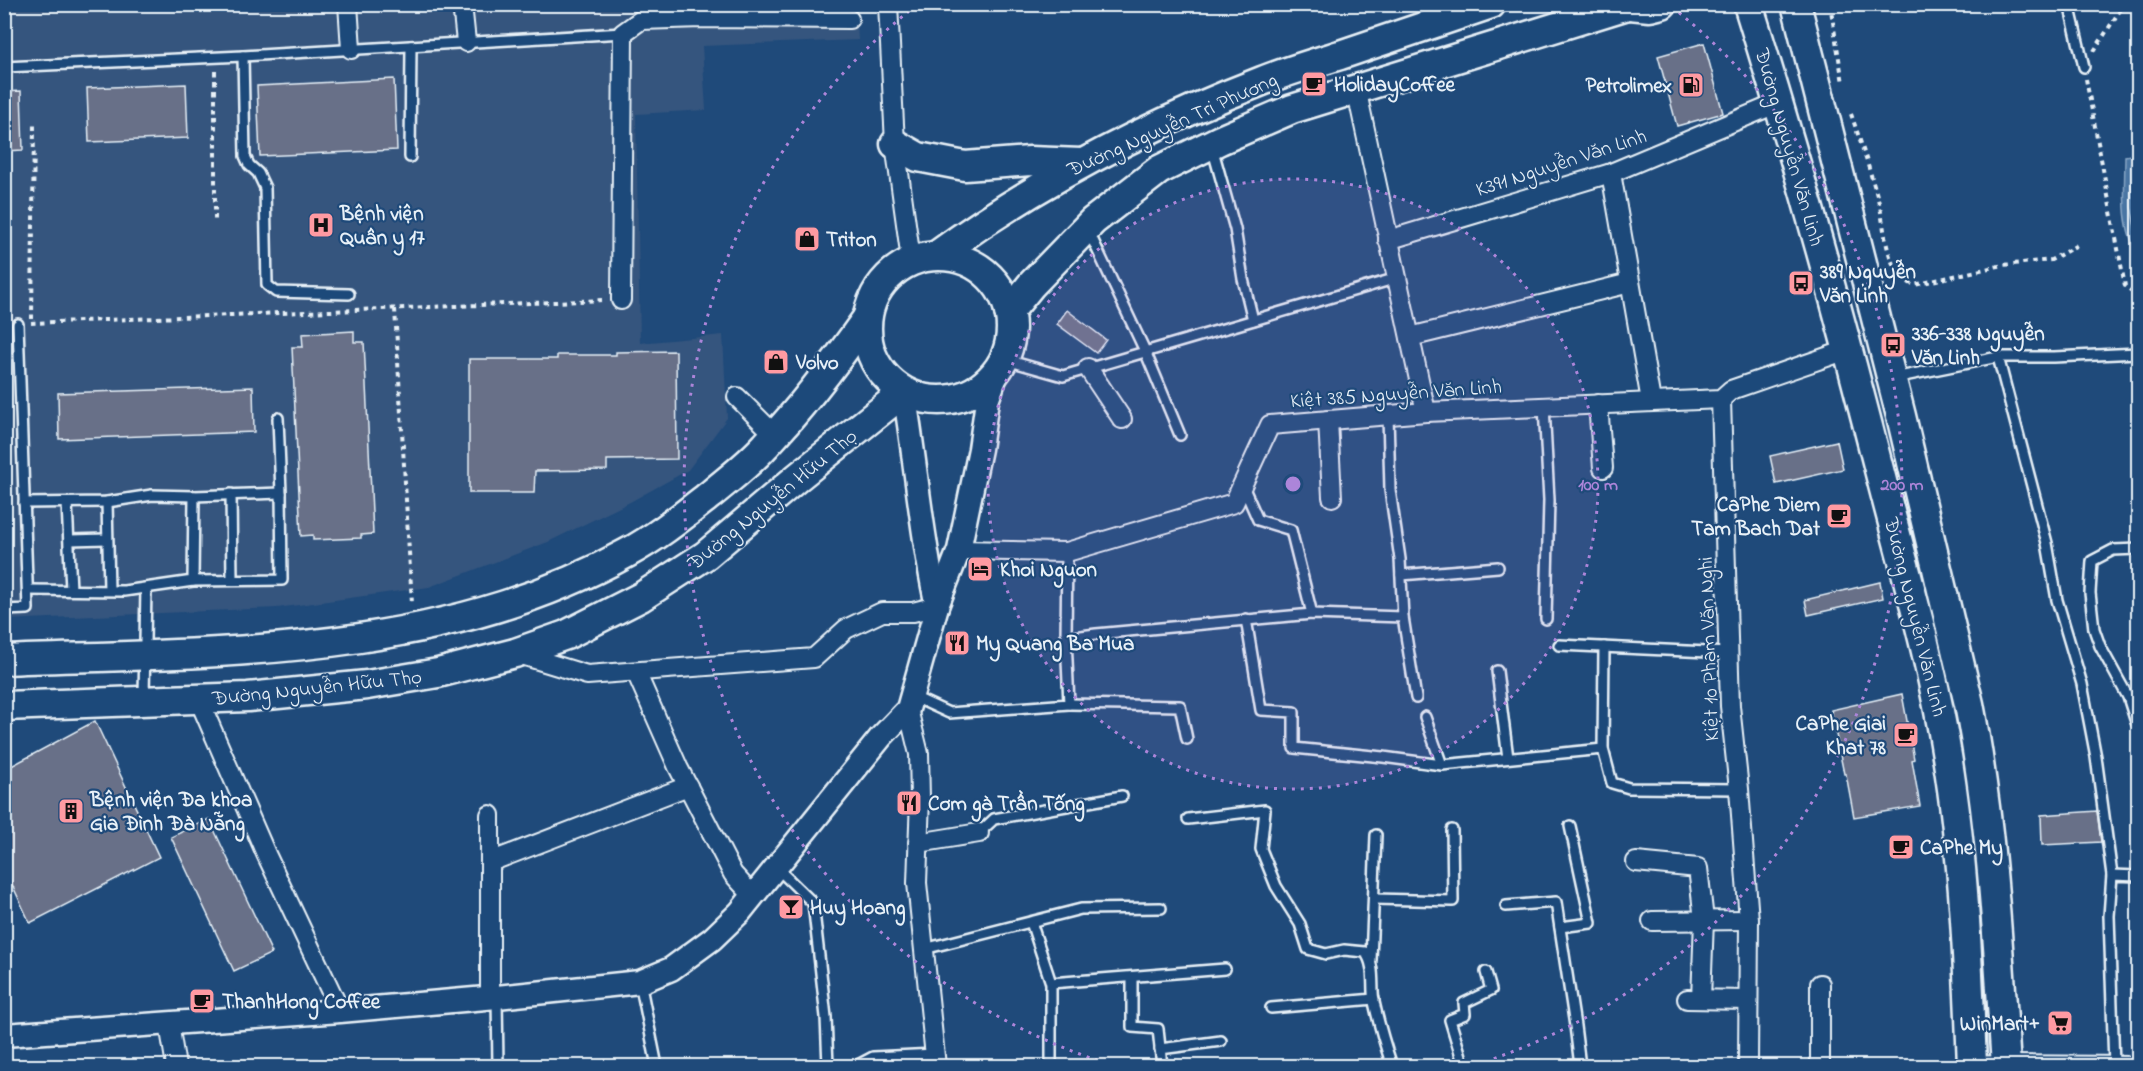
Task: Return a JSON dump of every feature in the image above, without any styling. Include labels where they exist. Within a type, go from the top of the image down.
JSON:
[{"type":"main road","name":"Đường Nguyễn Tri Phương","points":[[924,258],[984,220],[1025,198],[1053,178],[1203,105],[1264,80],[1491,4]]},
{"type":"main road","name":"Đường Nguyễn Tri Phương","points":[[1009,312],[1031,285],[1087,227],[1159,170],[1211,144],[1292,108],[1356,88],[1630,5],[1650,7],[1662,4]]},
{"type":"main road","points":[[1723,4],[1750,14]]},
{"type":"main road","name":"Đường Nguyễn Văn Linh","points":[[1796,4],[1835,107],[1892,379],[1952,626],[1976,739],[1993,867],[2006,1066]]},
{"type":"main road","points":[[1813,4],[1821,72],[1835,107]]},
{"type":"main road","name":"Đường Nguyễn Văn Linh","points":[[1750,14],[1778,103],[1868,425],[1939,709],[1958,835],[1967,943],[1972,1066]]},
{"type":"main road","points":[[895,144],[918,157],[965,166],[1030,162],[1083,164]]},
{"type":"main road","points":[[954,257],[984,270],[1004,296],[1009,312],[1011,331],[1008,350],[1001,364],[986,383],[969,394],[949,400],[929,400],[904,392],[886,379],[874,361],[867,340],[867,318],[872,300],[881,283],[895,270],[924,258],[954,257]]},
{"type":"main road","name":"Đường Nguyễn Hữu Thọ","points":[[4,660],[243,650],[362,639],[493,609],[524,599],[574,579],[627,553],[678,520],[726,481],[775,435],[835,363],[867,318]]},
{"type":"main road","name":"Đường Nguyễn Hữu Thọ","points":[[4,706],[198,700],[367,686],[438,673],[515,653],[566,635],[641,597],[706,555],[904,392]]},
{"type":"main road","points":[[1868,425],[1901,416]]},
{"type":"main road","points":[[1921,634],[1952,626]]},
{"type":"street","points":[[348,4],[351,49]]},
{"type":"street","points":[[462,4],[466,42]]},
{"type":"street","points":[[888,4],[895,144],[924,258]]},
{"type":"street","points":[[621,300],[623,33],[641,20],[849,19]]},
{"type":"street","points":[[1356,88],[1426,412]]},
{"type":"street","name":"K391 Nguyễn Văn Linh","points":[[1388,240],[1611,173],[1778,103]]},
{"type":"street","points":[[1611,173],[1651,401]]},
{"type":"street","points":[[1410,337],[1630,283]]},
{"type":"street","name":"Kiệt 385 Nguyễn Văn Linh","points":[[959,550],[1067,552],[1234,503],[1270,425],[1426,412],[1721,399],[1731,390],[1847,350]]},
{"type":"street","points":[[4,1035],[494,998],[640,982],[671,969],[712,939],[753,896],[910,702],[937,606],[959,550],[980,449],[987,401],[1001,364]]},
{"type":"street","points":[[1088,368],[1122,419]]},
{"type":"street","points":[[904,392],[929,569],[937,606]]},
{"type":"street","points":[[738,397],[775,435]]},
{"type":"street","name":"Kiệt 10 Phạm Văn Nghi","points":[[1721,399],[1730,706],[1749,920],[1748,1066]]},
{"type":"street","points":[[1598,404],[1603,468]]},
{"type":"street","points":[[1328,420],[1332,497]]},
{"type":"street","points":[[515,653],[587,675],[814,658],[846,629],[882,612],[913,612],[937,606]]},
{"type":"street","points":[[636,672],[688,786],[733,874],[753,896]]},
{"type":"street","points":[[198,700],[339,1011]]},
{"type":"street","points":[[910,702],[919,754],[917,883],[936,1060]]},
{"type":"street","points":[[490,862],[688,786]]},
{"type":"street","points":[[490,815],[494,998]]},
{"type":"street","points":[[918,843],[979,833]]},
{"type":"street","points":[[1636,862],[1698,868],[1704,920],[1694,999],[1748,1000]]},
{"type":"street","points":[[1652,921],[1749,920]]},
{"type":"street","points":[[1820,984],[1820,1066]]},
{"type":"street","points":[[170,1024],[176,1066]]},
{"type":"street","points":[[1962,1066],[2139,1066]]},
{"type":"lane","points":[[2069,4],[2084,67]]},
{"type":"lane","points":[[4,68],[215,58],[623,33]]},
{"type":"lane","points":[[410,157],[411,46]]},
{"type":"lane","points":[[243,56],[245,156],[249,165],[262,179],[265,188],[267,285],[276,292],[349,294]]},
{"type":"lane","points":[[1211,144],[1234,230],[1253,320]]},
{"type":"lane","points":[[1087,227],[1145,351],[1180,435]]},
{"type":"lane","points":[[1001,364],[1063,376],[1397,278]]},
{"type":"lane","points":[[4,610],[28,609],[18,324]]},
{"type":"lane","points":[[1892,379],[1998,357],[2139,353]]},
{"type":"lane","points":[[1998,357],[2047,543],[2057,600],[2082,684],[2096,757],[2112,875],[2109,916],[2114,1066]]},
{"type":"lane","points":[[1544,406],[1549,500],[1546,619]]},
{"type":"lane","points":[[1388,415],[1390,490],[1401,575],[1403,617],[1416,698]]},
{"type":"lane","points":[[28,590],[109,590],[146,588],[193,581],[282,580],[278,418]]},
{"type":"lane","points":[[1242,484],[1257,520],[1291,530],[1312,614]]},
{"type":"lane","points":[[24,503],[107,502],[152,495],[281,493]]},
{"type":"lane","points":[[231,494],[232,579]]},
{"type":"lane","points":[[193,581],[194,496]]},
{"type":"lane","points":[[107,502],[109,590]]},
{"type":"lane","points":[[67,503],[71,590]]},
{"type":"lane","points":[[70,540],[107,539]]},
{"type":"lane","points":[[2136,722],[2125,691],[2100,646],[2094,629],[2090,593],[2092,561],[2113,550],[2139,549]]},
{"type":"lane","points":[[1067,552],[1066,638],[1069,704]]},
{"type":"lane","points":[[1401,575],[1498,567]]},
{"type":"lane","points":[[144,702],[146,588]]},
{"type":"lane","points":[[1066,638],[1312,614],[1403,617]]},
{"type":"lane","points":[[1246,619],[1261,710],[1294,712],[1294,748],[1442,765],[1604,749]]},
{"type":"lane","points":[[1559,645],[1729,653]]},
{"type":"lane","points":[[1604,647],[1604,749],[1612,783],[1629,788],[1739,789]]},
{"type":"lane","points":[[1497,671],[1508,758]]},
{"type":"lane","points":[[910,702],[949,713],[1069,704],[1180,706],[1187,739]]},
{"type":"lane","points":[[1425,717],[1442,765]]},
{"type":"lane","points":[[979,833],[994,819],[1122,796]]},
{"type":"lane","points":[[1188,819],[1265,810],[1261,849],[1276,886],[1300,924],[1308,949],[1326,954],[1344,950],[1365,952],[1371,960]]},
{"type":"lane","points":[[1560,927],[1591,923],[1570,826]]},
{"type":"lane","points":[[1375,899],[1453,901],[1452,830]]},
{"type":"lane","points":[[1376,835],[1371,960],[1374,999],[1384,1046],[1392,1066]]},
{"type":"lane","points":[[776,867],[813,903],[826,1017],[828,1066]]},
{"type":"lane","points":[[2112,875],[2139,876]]},
{"type":"lane","points":[[1506,906],[1556,902],[1580,1066]]},
{"type":"lane","points":[[924,949],[1081,909],[1161,908]]},
{"type":"lane","points":[[1031,922],[1051,983],[1051,1066]]},
{"type":"lane","points":[[1051,983],[1225,969]]},
{"type":"lane","points":[[1464,1066],[1450,1020],[1466,1014],[1464,1003],[1491,990],[1486,972]]},
{"type":"lane","points":[[1132,977],[1132,1027],[1158,1029],[1162,1066]]},
{"type":"lane","points":[[640,982],[657,1066]]},
{"type":"lane","points":[[494,998],[498,1066]]},
{"type":"lane","points":[[1271,1008],[1374,999]]},
{"type":"lane","points":[[1160,1049],[1221,1041]]},
{"type":"lane","points":[[856,1066],[873,1057],[936,1060]]},
{"type":"path","points":[[1830,4],[1844,86]]},
{"type":"path","points":[[2124,4],[2084,67],[2125,286],[2139,296]]},
{"type":"path","points":[[215,58],[215,222]]},
{"type":"path","points":[[1835,107],[1880,205],[1887,247],[1904,281],[1914,285],[2003,265],[2051,260],[2079,244]]},
{"type":"path","points":[[32,323],[34,123]]},
{"type":"path","points":[[18,324],[621,300]]},
{"type":"path","points":[[395,309],[413,628]]},
{"type":"shaded area","name":"Bệnh viện Quân y 17","points":[[856,4],[858,40],[702,46],[706,110],[636,114],[640,343],[723,335],[727,418],[688,470],[630,502],[548,542],[429,587],[277,608],[5,620],[4,5]]},
{"type":"water","points":[[2138,154],[2138,252],[2128,231],[2124,193],[2125,156]]},
{"type":"building","name":"Petrolimex","points":[[1704,43],[1723,113],[1677,126],[1658,56]]},
{"type":"building","points":[[394,79],[397,150],[260,156],[257,86]]},
{"type":"building","points":[[186,84],[188,138],[89,142],[87,88]]},
{"type":"building","points":[[21,91],[23,150],[4,151],[4,92]]},
{"type":"building","points":[[1067,310],[1106,340],[1096,353],[1057,324]]},
{"type":"building","points":[[354,331],[354,342],[364,342],[373,534],[361,535],[361,538],[313,540],[313,535],[301,536],[292,347],[303,347],[302,334]]},
{"type":"building","points":[[676,351],[677,459],[607,460],[607,470],[535,471],[534,493],[469,493],[469,359],[557,359],[557,355],[616,355],[616,352]]},
{"type":"building","points":[[253,387],[254,432],[59,439],[58,393]]},
{"type":"building","points":[[1837,441],[1843,469],[1776,484],[1770,456]]},
{"type":"building","points":[[1880,582],[1883,598],[1808,615],[1805,600]]},
{"type":"building","points":[[1902,694],[1920,806],[1854,817],[1831,710]]},
{"type":"building","name":"Bệnh viện Đa khoa Gia Đình Đà Nẵng","points":[[95,721],[159,857],[30,923],[4,867],[4,770]]},
{"type":"building","points":[[2097,811],[2101,842],[2042,845],[2041,815]]},
{"type":"building","points":[[209,819],[272,953],[234,971],[171,837]]},
{"type":"place","name":"HolidayCoffee","points":[[1314,84]]},
{"type":"place","name":"Petrolimex","points":[[1691,85]]},
{"type":"place","name":"Bệnh viện Quân y 17","points":[[321,225]]},
{"type":"place","name":"Triton","points":[[807,239]]},
{"type":"place","name":"389 Nguyễn Văn Linh","points":[[1801,283]]},
{"type":"place","name":"336-338 Nguyễn Văn Linh","points":[[1893,345]]},
{"type":"place","name":"Volvo","points":[[776,362]]},
{"type":"place","name":"CaPhe Diem Tam Bach Dat","points":[[1839,516]]},
{"type":"place","name":"Khoi Nguon","points":[[980,569]]},
{"type":"place","name":"My Quang Ba Mua","points":[[957,643]]},
{"type":"place","name":"CaPhe Giai Khat 78","points":[[1906,735]]},
{"type":"place","name":"Cơm gà Trần Tống","points":[[909,803]]},
{"type":"place","name":"Bệnh viện Đa khoa Gia Đình Đà Nẵng","points":[[71,811]]},
{"type":"place","name":"CaPhe My","points":[[1901,847]]},
{"type":"place","name":"Huy Hoang","points":[[791,907]]},
{"type":"place","name":"ThanhHong Coffee","points":[[202,1001]]},
{"type":"place","name":"WinMart+","points":[[2060,1023]]}]
